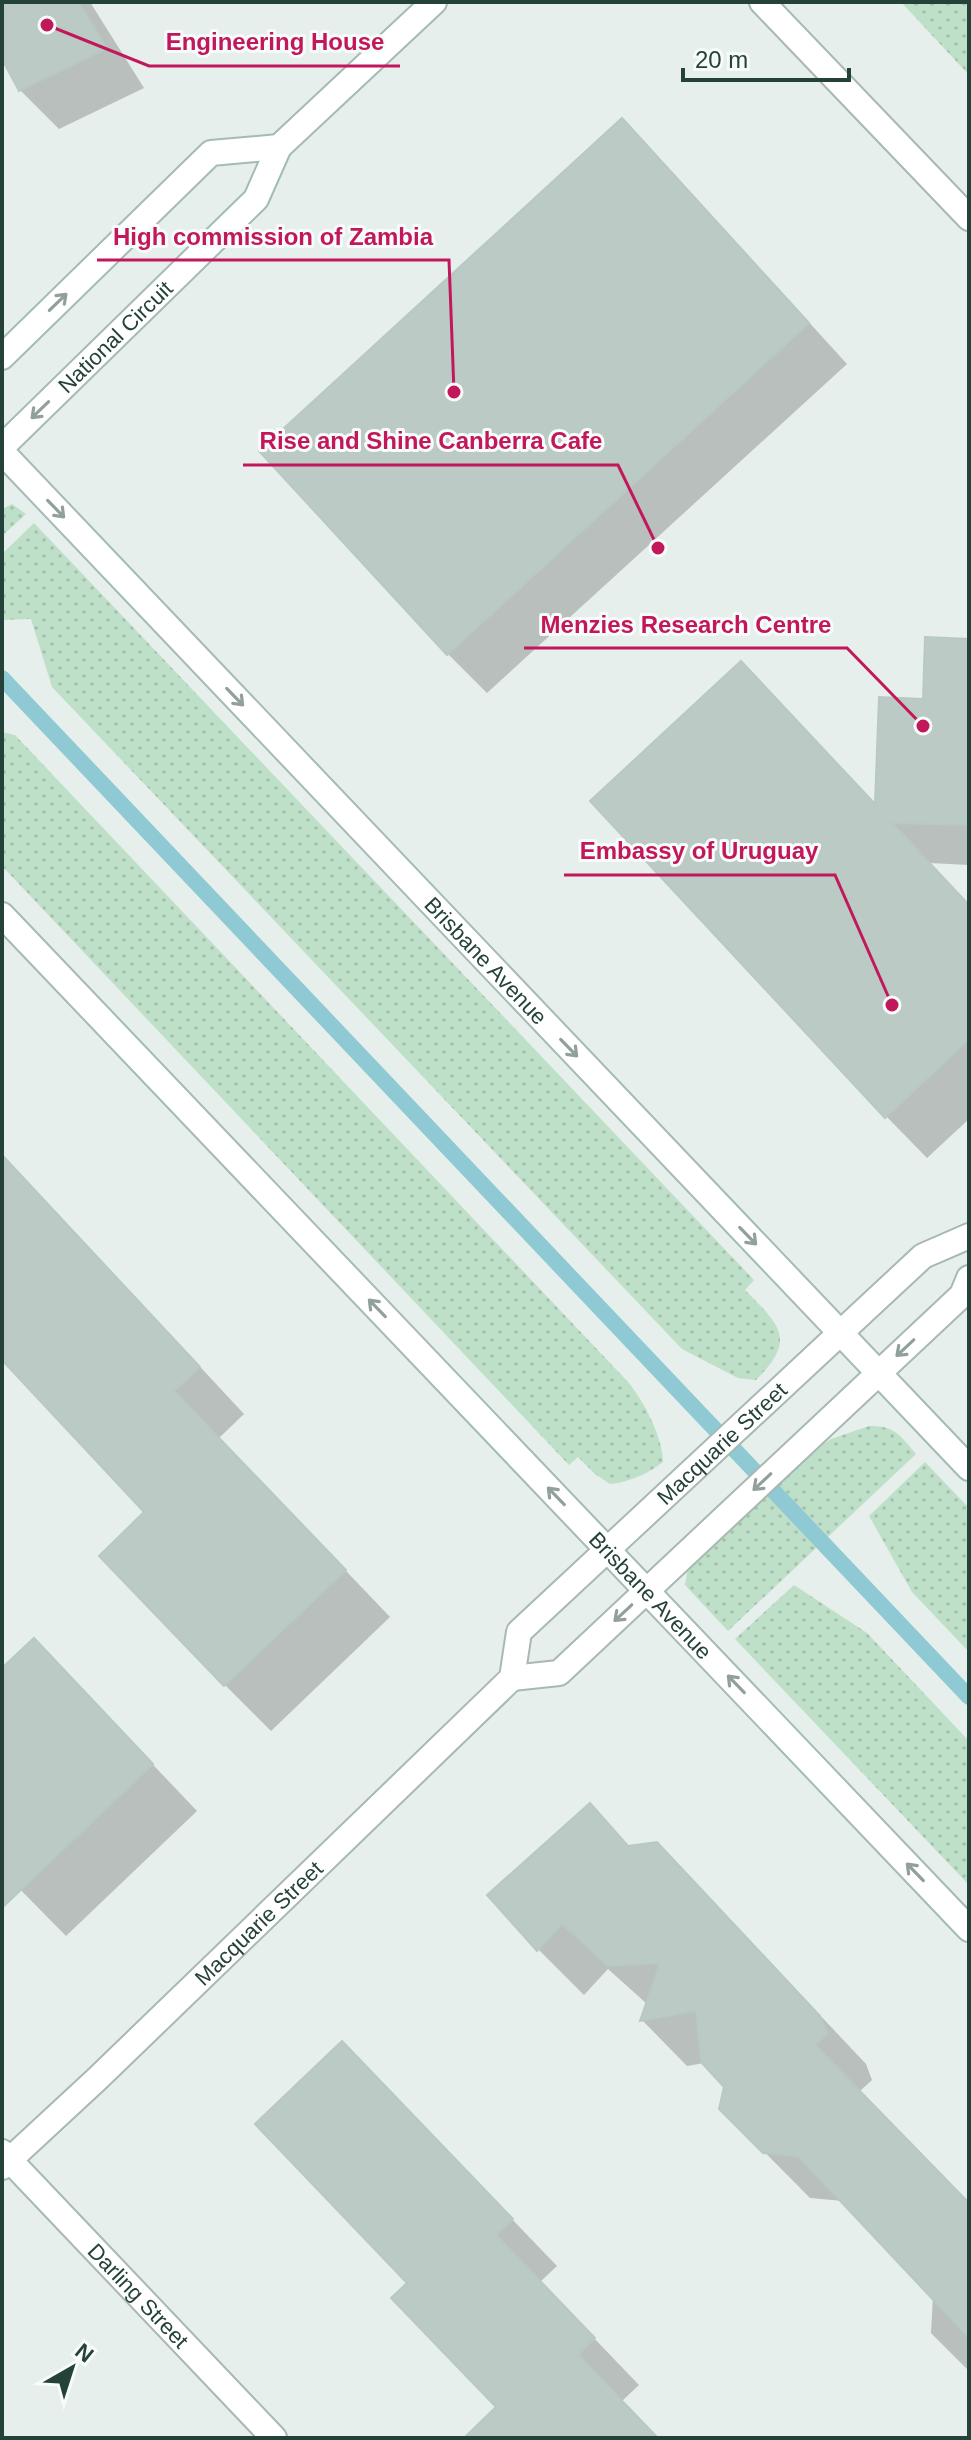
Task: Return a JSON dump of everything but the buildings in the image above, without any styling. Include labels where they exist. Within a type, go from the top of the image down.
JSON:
[{"type":"street","name":"National Circuit","points":[[2,450],[256,199],[279,147],[434,2]]},
{"type":"street","points":[[762,2],[969,218]]},
{"type":"street","points":[[2,357],[211,153],[279,147]]},
{"type":"street","name":"Brisbane Avenue","points":[[2,450],[969,1468]]},
{"type":"street","name":"Brisbane Avenue","points":[[2,915],[969,1929]]},
{"type":"street","name":"Macquarie Street","points":[[5,2159],[97,2079],[512,1678],[519,1632],[923,1256],[969,1236]]},
{"type":"street","points":[[512,1678],[559,1673],[962,1295],[969,1278]]},
{"type":"street","name":"Darling Street","points":[[5,2159],[274,2438]]},
{"type":"green space","points":[[901,2],[969,2],[969,75]]},
{"type":"green space","points":[[12,504],[26,514],[2,536],[2,509]]},
{"type":"green space","points":[[34,523],[754,1280],[745,1290],[774,1323],[780,1342],[769,1366],[756,1380],[738,1378],[682,1349],[52,687],[31,619],[2,620],[2,554]]},
{"type":"green space","points":[[2,732],[15,735],[628,1382],[652,1420],[663,1462],[638,1477],[610,1484],[578,1457],[569,1465],[2,866]]},
{"type":"green space","points":[[869,1426],[891,1430],[916,1454],[728,1631],[685,1585],[688,1568],[809,1454],[831,1439]]},
{"type":"green space","points":[[925,1462],[969,1508],[969,1652],[912,1592],[869,1516]]},
{"type":"green space","points":[[794,1585],[867,1633],[969,1741],[969,1885],[735,1639]]},
{"type":"waterway","points":[[2,678],[969,1697]]},
{"type":"place","name":"Engineering House","points":[[47,25]]},
{"type":"place","name":"High commission of Zambia","points":[[454,392]]},
{"type":"place","name":"Rise and Shine Canberra Cafe","points":[[658,548]]},
{"type":"place","name":"Menzies Research Centre","points":[[923,726]]},
{"type":"place","name":"Embassy of Uruguay","points":[[892,1005]]}]
